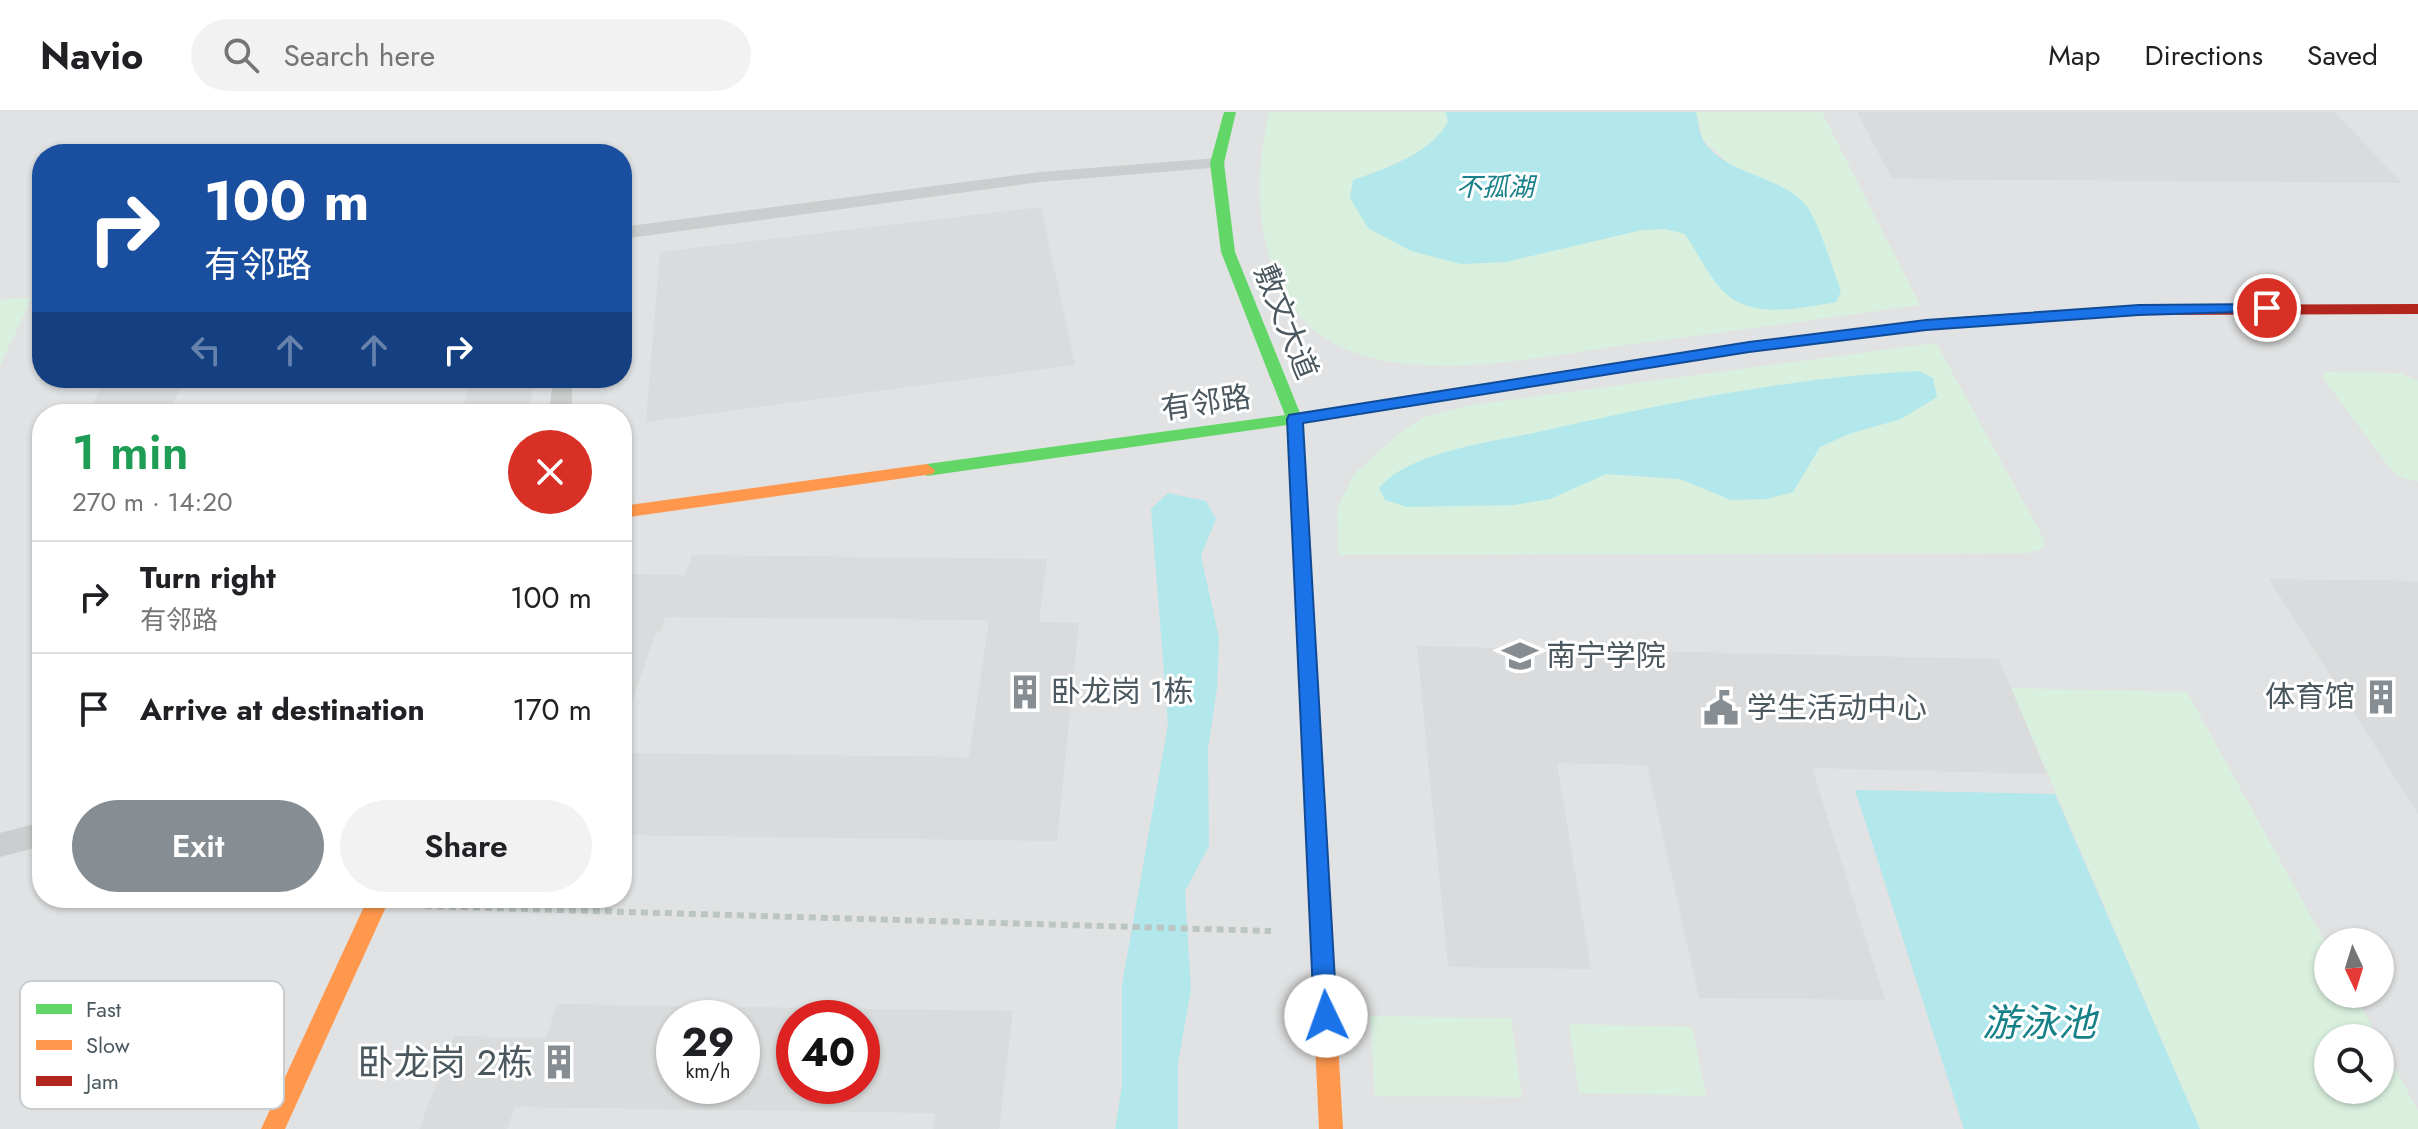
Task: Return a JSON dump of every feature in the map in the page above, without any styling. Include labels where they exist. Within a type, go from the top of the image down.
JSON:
[{"type":"street","name":"敷文大道","points":[[1230,112],[1217,163],[1228,252],[1295,419],[1331,1129]]},
{"type":"street","name":"有邻路","points":[[632,511],[1295,419],[1749,347],[1956,322],[2139,310],[2418,309]]},
{"type":"street","points":[[284,1105],[374,908]]},
{"type":"street","points":[[273,1129],[282,1109]]},
{"type":"lane","points":[[632,232],[1040,177],[1217,163]]},
{"type":"lane","points":[[0,845],[32,837]]},
{"type":"path","points":[[564,908],[1099,928],[1245,930]]},
{"type":"shaded area","name":"南宁学院","points":[[0,112],[2418,112],[2418,1129],[0,1129]]},
{"type":"green space","points":[[1269,112],[1446,112],[1448,122],[1430,143],[1406,158],[1353,180],[1350,198],[1642,230],[1665,229],[1685,234],[1722,290],[1798,308],[1836,302],[1841,291],[1722,157],[1703,140],[1696,112],[1822,112],[1920,305],[1477,365],[1424,365],[1374,358],[1330,341],[1295,311],[1272,266],[1260,208],[1260,171]]},
{"type":"green space","points":[[32,297],[0,366],[0,300]]},
{"type":"green space","points":[[1936,343],[2044,539],[2043,549],[2028,553],[1338,555],[1337,509],[1354,474],[1401,432],[1424,417],[1471,405]],"holes":[[[1919,371],[1849,434],[1819,447],[1792,492],[1767,499],[1731,500],[1680,479],[1606,474],[1514,505],[1461,504],[1441,454],[1708,396]]]},
{"type":"green space","points":[[2324,372],[2401,373],[2418,381],[2418,481],[2404,479],[2392,471],[2323,378]]},
{"type":"green space","points":[[2011,688],[2187,692],[2317,928],[2314,928],[2314,1008],[2362,1008],[2371,1024],[2314,1024],[2314,1104],[2394,1104],[2394,1066],[2418,1110],[2418,1129],[2200,1129]]},
{"type":"green space","points":[[1370,1016],[1511,1018],[1522,1097],[1375,1096]]},
{"type":"green space","points":[[1569,1024],[1692,1027],[1706,1096],[1579,1093]]},
{"type":"water","name":"不孤湖","points":[[1446,112],[1696,112],[1702,139],[1714,153],[1726,162],[1794,194],[1805,204],[1820,233],[1841,291],[1836,302],[1777,310],[1748,306],[1723,291],[1685,234],[1665,229],[1642,230],[1506,262],[1461,264],[1411,251],[1368,228],[1350,198],[1353,180],[1393,165],[1430,143],[1448,122]]},
{"type":"water","points":[[1919,371],[1933,378],[1937,397],[1901,419],[1849,434],[1820,447],[1793,492],[1767,499],[1731,500],[1680,479],[1606,474],[1550,499],[1514,505],[1407,507],[1385,500],[1379,488],[1410,465],[1476,444],[1727,393],[1823,379]]},
{"type":"water","points":[[1168,493],[1206,501],[1216,519],[1201,556],[1219,638],[1217,689],[1208,748],[1209,846],[1185,891],[1191,990],[1178,1062],[1178,1129],[1115,1129],[1122,1086],[1122,985],[1168,724],[1151,509]]},
{"type":"water","name":"游泳池","points":[[1855,790],[2055,794],[2200,1129],[1964,1129]]},
{"type":"building","points":[[1857,112],[2335,112],[2402,183],[1892,179]]},
{"type":"building","points":[[1041,207],[1075,365],[646,422],[660,252]]},
{"type":"building","points":[[100,388],[180,388],[173,404],[93,404]]},
{"type":"building","points":[[468,388],[533,388],[530,404],[464,404]]},
{"type":"building","name":"卧龙岗 1栋","points":[[692,555],[1047,559],[1039,622],[1079,623],[1057,841],[632,835],[632,753],[969,757],[989,620],[665,617],[660,632],[656,632],[632,701],[632,574],[685,575]]},
{"type":"building","name":"体育馆","points":[[2269,579],[2418,581],[2418,814]]},
{"type":"building","points":[[1417,646],[1999,659],[2047,774],[1812,768],[1885,1000],[1699,998],[1647,765],[1557,763],[1591,969],[1448,967]]},
{"type":"building","name":"卧龙岗 2栋","points":[[557,1004],[656,1006],[656,1104],[760,1104],[760,1007],[776,1007],[776,1104],[880,1104],[880,1009],[1013,1011],[999,1129],[933,1129],[935,1113],[515,1107],[507,1129],[419,1129],[454,1036],[546,1038]]},
{"type":"traffic: fast","points":[[1230,112],[1217,163],[1228,252],[1295,419],[1309,692]]},
{"type":"traffic: fast","points":[[927,470],[1295,419],[1602,370]]},
{"type":"traffic: slow","points":[[1602,370],[1749,347],[1962,322]]},
{"type":"traffic: slow","points":[[632,511],[927,470]]},
{"type":"traffic: slow","points":[[284,1105],[374,908]]},
{"type":"traffic: slow","points":[[1322,956],[1331,1129]]},
{"type":"traffic: slow","points":[[273,1129],[282,1109]]},
{"type":"traffic: jam","points":[[1962,322],[2139,310],[2418,309]]},
{"type":"traffic: jam","points":[[1309,692],[1322,956]]},
{"type":"place","name":"南宁学院","points":[[1520,656]]},
{"type":"place","name":"卧龙岗 1栋","points":[[1025,692]]},
{"type":"place","name":"体育馆","points":[[2381,697]]},
{"type":"place","name":"学生活动中心","points":[[1721,708]]},
{"type":"place","name":"卧龙岗 2栋","points":[[559,1062]]},
{"type":"route","points":[[1326,1016],[1295,419],[1749,347],[1926,325],[2016,316],[2267,308]]}]
